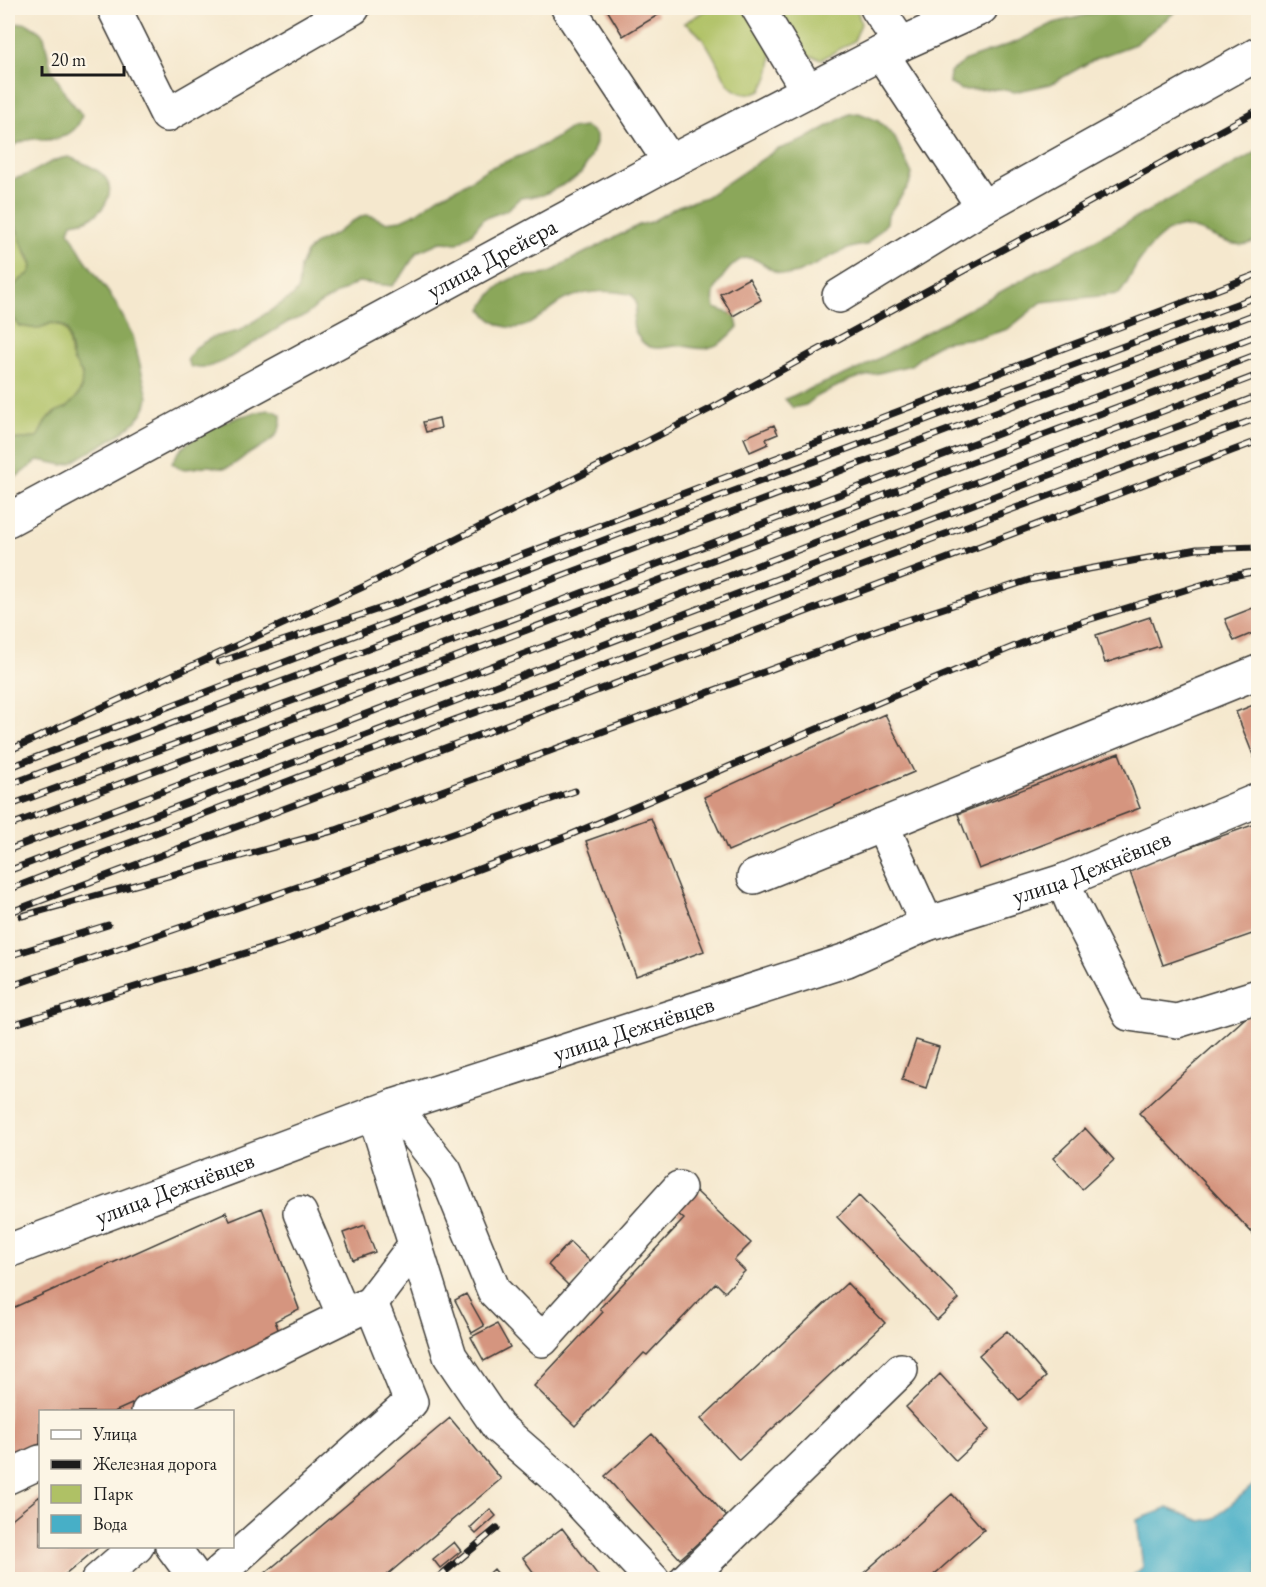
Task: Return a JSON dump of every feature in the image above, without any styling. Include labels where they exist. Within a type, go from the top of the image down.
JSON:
[{"type":"street","points":[[114,8],[166,115],[353,8]]},
{"type":"street","points":[[568,8],[670,162]]},
{"type":"street","points":[[758,8],[808,91]]},
{"type":"street","points":[[877,8],[891,49],[983,207]]},
{"type":"street","name":"улица Дрейера","points":[[8,520],[670,162],[891,49],[981,8]]},
{"type":"street","points":[[839,296],[983,207],[1258,54]]},
{"type":"street","points":[[754,877],[1258,672]]},
{"type":"street","name":"улица Дежнёвцев","points":[[8,1251],[384,1110],[847,960],[927,924],[1062,881],[1258,800]]},
{"type":"street","points":[[882,825],[927,924]]},
{"type":"street","points":[[1062,881],[1129,1014],[1178,1021],[1258,996]]},
{"type":"street","points":[[384,1110],[445,1171],[494,1291],[542,1340],[679,1188]]},
{"type":"street","points":[[384,1110],[415,1245],[450,1356],[498,1427],[560,1481],[653,1580]]},
{"type":"street","points":[[211,1580],[411,1402],[300,1213]]},
{"type":"street","points":[[152,1410],[357,1309],[415,1245]]},
{"type":"street","points":[[686,1580],[901,1370]]},
{"type":"street","points":[[8,1477],[39,1462]]},
{"type":"street","points":[[98,1580],[135,1548]]},
{"type":"street","points":[[173,1548],[197,1580]]},
{"type":"green space","points":[[707,8],[752,8],[767,40],[772,58],[771,68],[761,91],[746,94],[731,87],[706,44],[697,32],[684,23]]},
{"type":"green space","points":[[769,8],[857,8],[861,24],[854,41],[822,59],[803,55]]},
{"type":"green space","points":[[1114,8],[1180,8],[1135,44],[1097,58],[1051,84],[1014,92],[1000,89],[961,90],[949,83],[950,72],[966,60],[1016,42],[1054,23]]},
{"type":"green space","points":[[8,19],[12,24],[26,23],[44,36],[51,68],[66,95],[82,115],[73,131],[62,137],[49,140],[26,140],[8,150]]},
{"type":"green space","points":[[859,113],[878,121],[894,136],[912,174],[909,185],[888,215],[887,223],[866,245],[847,249],[797,273],[786,275],[776,272],[752,258],[743,259],[734,264],[717,285],[713,299],[715,308],[735,315],[738,327],[717,345],[702,349],[684,346],[653,348],[647,346],[634,330],[635,300],[632,295],[625,293],[600,292],[568,298],[522,327],[513,328],[496,323],[482,309],[492,294],[511,279],[551,272],[678,206],[706,197],[776,150],[804,140],[849,114]]},
{"type":"green space","points":[[585,127],[596,135],[596,143],[590,159],[574,179],[543,195],[520,198],[507,210],[483,219],[472,233],[458,243],[440,242],[417,252],[392,286],[358,282],[319,304],[305,316],[288,322],[224,361],[208,367],[191,367],[187,360],[195,348],[213,337],[239,331],[293,296],[298,290],[300,267],[306,253],[316,243],[365,215],[385,222],[401,220],[487,169],[527,153],[569,129]]},
{"type":"green space","points":[[1258,151],[1258,239],[1247,244],[1236,244],[1201,231],[1178,227],[1167,232],[1149,248],[1119,294],[1042,302],[1008,329],[982,337],[943,342],[911,365],[850,380],[816,397],[806,405],[793,408],[785,399],[861,368]]},
{"type":"green space","points":[[69,157],[99,172],[109,186],[108,199],[101,210],[88,219],[72,223],[69,231],[83,256],[115,302],[133,336],[148,397],[139,418],[106,443],[72,463],[63,465],[39,460],[8,483],[8,440],[37,438],[47,419],[66,408],[76,398],[81,390],[82,374],[73,360],[67,330],[61,325],[52,323],[37,329],[19,326],[8,310],[12,288],[30,273],[32,266],[8,211],[8,179],[24,176],[53,161]]},
{"type":"green space","points":[[8,211],[32,266],[30,273],[8,295]]},
{"type":"green space","points":[[8,310],[19,326],[45,326],[52,323],[62,327],[67,333],[71,355],[82,377],[76,399],[69,406],[51,415],[37,438],[8,440]]},
{"type":"green space","points":[[268,410],[281,415],[281,423],[276,435],[232,466],[223,469],[207,466],[186,469],[179,468],[172,463],[179,452],[200,434],[227,421]]},
{"type":"water","points":[[1258,1481],[1258,1579],[1129,1579],[1143,1567],[1137,1520],[1168,1508],[1201,1521],[1215,1518]]},
{"type":"building","points":[[606,8],[653,8],[658,15],[623,36]]},
{"type":"building","points":[[749,278],[761,300],[733,316],[720,294]]},
{"type":"building","points":[[439,418],[441,428],[426,432],[423,422]]},
{"type":"building","points":[[774,425],[778,434],[766,439],[768,444],[750,452],[744,438]]},
{"type":"building","points":[[1258,606],[1258,631],[1234,641],[1225,619]]},
{"type":"building","points":[[1150,617],[1160,646],[1105,663],[1096,635]]},
{"type":"building","points":[[1258,703],[1258,759],[1255,760],[1236,712]]},
{"type":"building","points":[[885,714],[914,772],[728,851],[704,797]]},
{"type":"building","points":[[1119,753],[1140,808],[979,869],[958,814]]},
{"type":"building","points":[[651,818],[704,951],[636,976],[586,841]]},
{"type":"building","points":[[1258,823],[1258,932],[1163,965],[1129,869]]},
{"type":"building","points":[[1253,1011],[1258,1016],[1258,1112],[1253,1116],[1258,1122],[1258,1239],[1139,1113]]},
{"type":"building","points":[[916,1040],[939,1047],[926,1088],[902,1080]]},
{"type":"building","points":[[1085,1128],[1114,1160],[1082,1189],[1053,1158]]},
{"type":"building","points":[[695,1190],[751,1243],[734,1260],[745,1271],[725,1292],[716,1283],[647,1355],[644,1353],[575,1426],[534,1386],[603,1312],[600,1308],[684,1219],[675,1211]]},
{"type":"building","points":[[859,1196],[959,1299],[937,1320],[837,1217]]},
{"type":"building","points":[[262,1208],[299,1309],[275,1321],[281,1337],[118,1410],[39,1410],[39,1444],[8,1459],[8,1310],[226,1212],[230,1221]]},
{"type":"building","points":[[365,1225],[375,1252],[353,1260],[343,1233]]},
{"type":"building","points":[[570,1242],[592,1263],[569,1286],[548,1265]]},
{"type":"building","points":[[847,1283],[885,1323],[739,1460],[701,1419]]},
{"type":"building","points":[[466,1294],[484,1326],[472,1333],[455,1300]]},
{"type":"building","points":[[497,1324],[510,1347],[484,1361],[471,1337]]},
{"type":"building","points":[[1007,1331],[1046,1377],[1019,1400],[979,1355]]},
{"type":"building","points":[[940,1374],[990,1429],[956,1461],[906,1407]]},
{"type":"building","points":[[450,1418],[501,1479],[381,1580],[257,1580]]},
{"type":"building","points":[[652,1434],[727,1517],[680,1559],[605,1476]]},
{"type":"building","points":[[952,1494],[984,1530],[928,1580],[856,1580]]},
{"type":"building","points":[[39,1497],[39,1548],[98,1548],[59,1580],[8,1580],[8,1522]]},
{"type":"building","points":[[490,1509],[496,1516],[476,1534],[470,1528]]},
{"type":"building","points":[[562,1528],[600,1578],[597,1580],[539,1580],[523,1558]]},
{"type":"building","points":[[454,1542],[461,1551],[440,1568],[433,1559]]},
{"type":"building","points":[[494,1569],[503,1580],[482,1580]]},
{"type":"railway","points":[[8,751],[365,586],[712,408],[1258,110]]},
{"type":"railway","points":[[219,662],[391,605],[1258,274]]},
{"type":"railway","points":[[8,768],[651,522],[1258,296]]},
{"type":"railway","points":[[8,785],[1258,313]]},
{"type":"railway","points":[[8,806],[513,619],[1258,335]]},
{"type":"railway","points":[[8,826],[1258,354]]},
{"type":"railway","points":[[8,850],[1258,375]]},
{"type":"railway","points":[[8,871],[1258,396]]},
{"type":"railway","points":[[8,890],[299,777],[569,678],[940,536],[1258,418]]},
{"type":"railway","points":[[8,913],[1258,441]]},
{"type":"railway","points":[[22,916],[336,830],[880,629],[1029,580],[1197,549],[1258,547]]},
{"type":"railway","points":[[8,1026],[291,939],[570,835],[896,695],[1052,631],[1227,577],[1258,571]]},
{"type":"railway","points":[[8,987],[575,791]]},
{"type":"railway","points":[[8,956],[108,925]]},
{"type":"railway","points":[[435,1580],[497,1528]]}]
